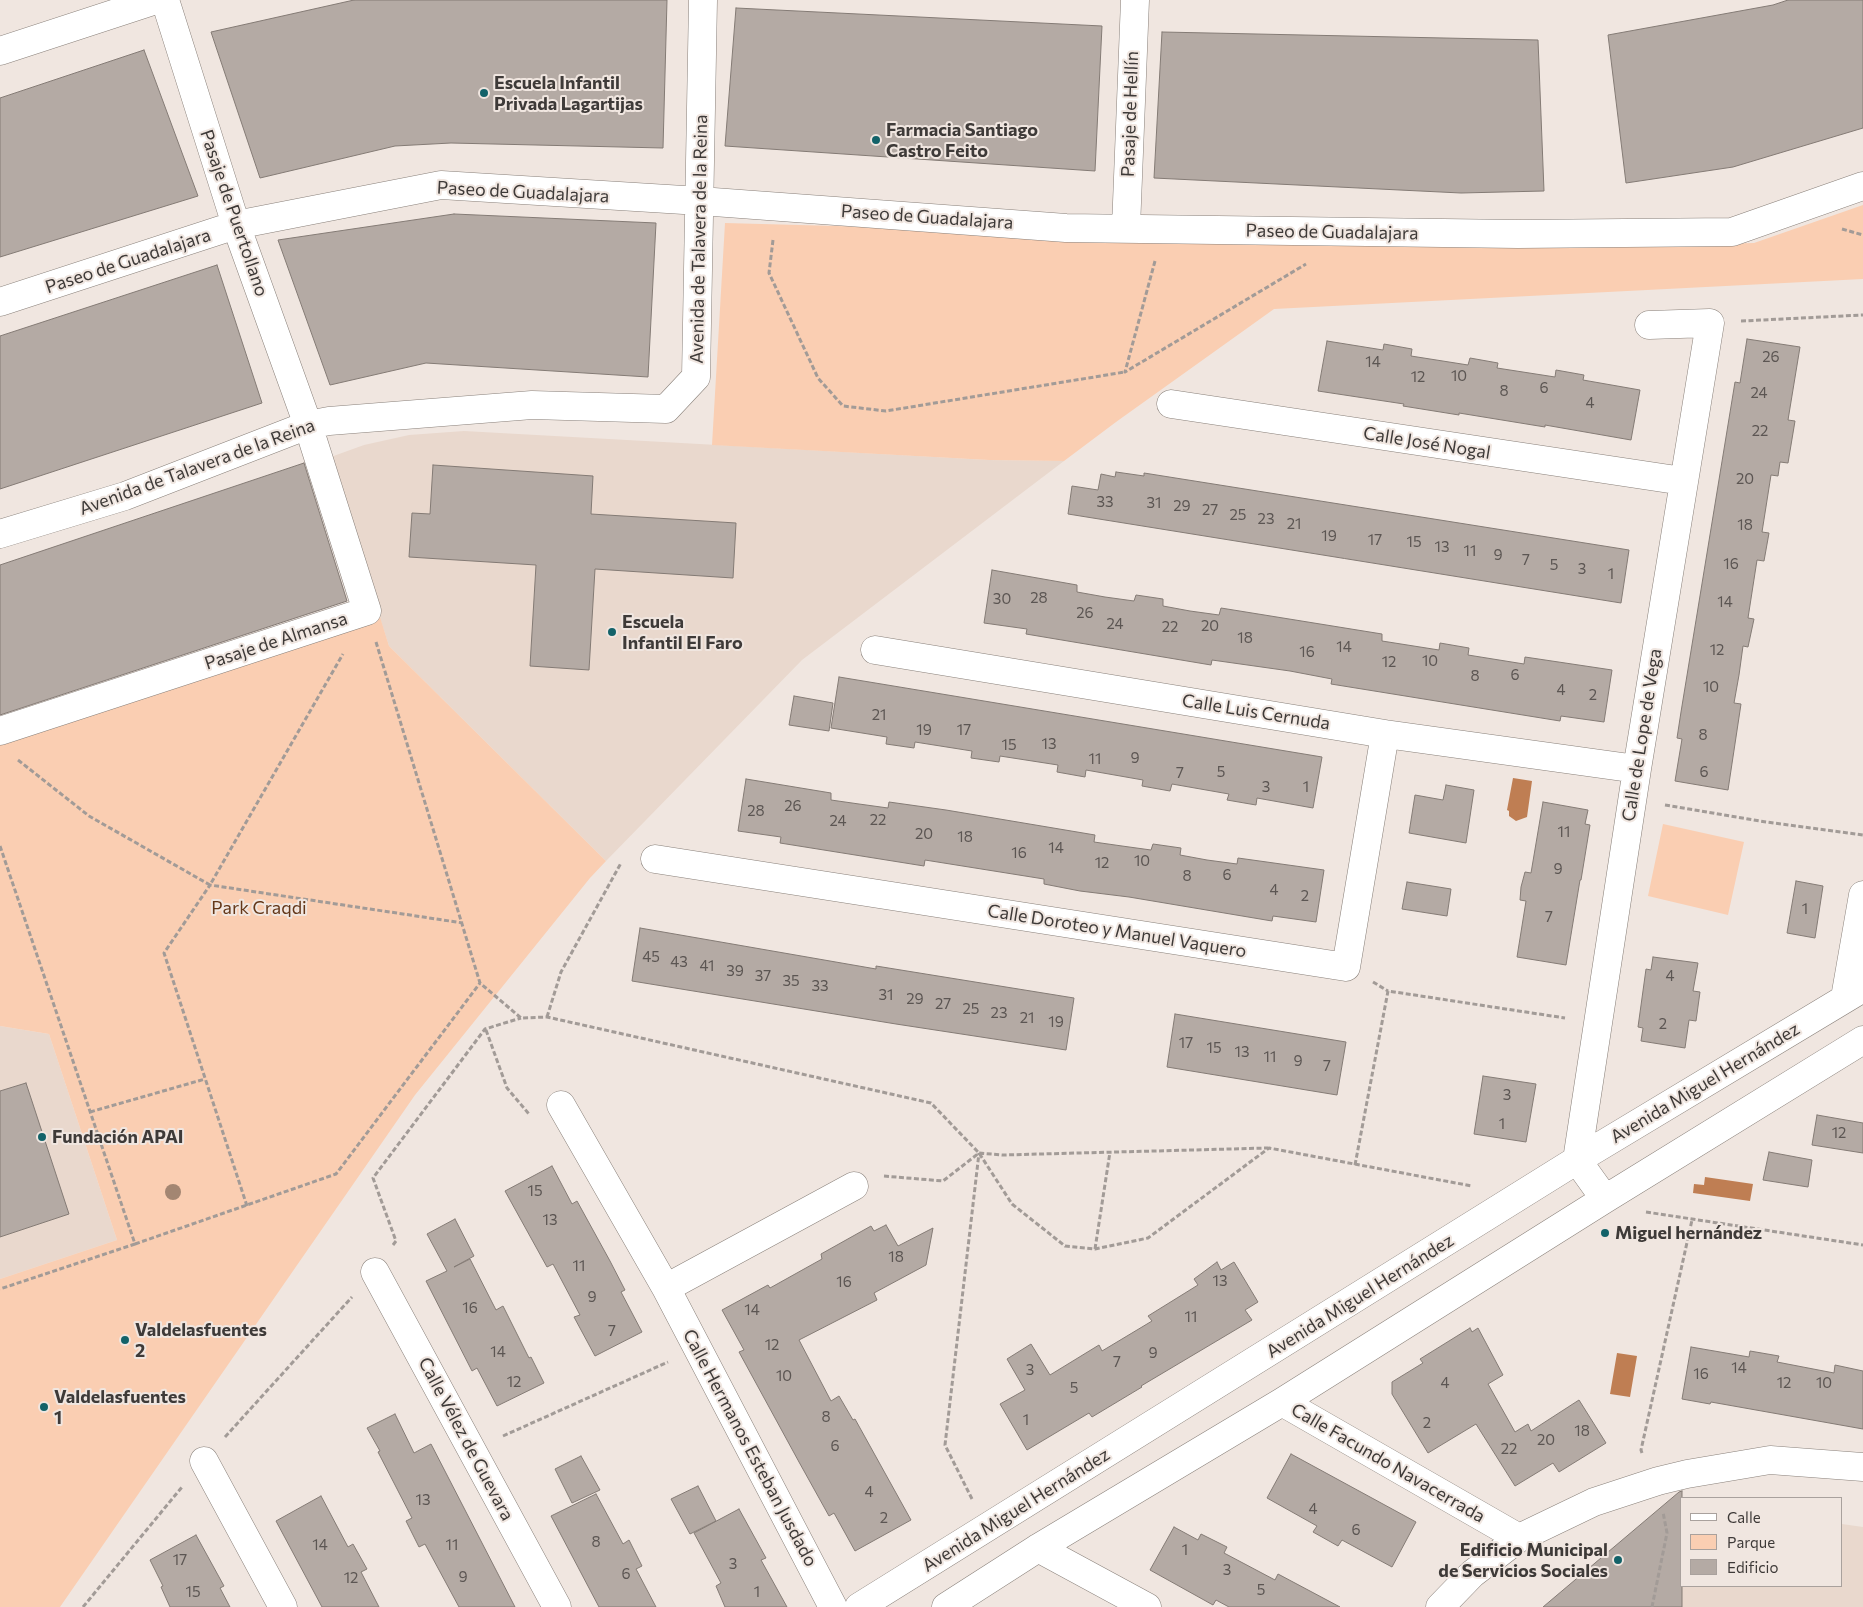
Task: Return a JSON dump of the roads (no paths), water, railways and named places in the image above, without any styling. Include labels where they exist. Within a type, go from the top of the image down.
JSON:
[{"type":"street","points":[[0,50],[156,0]]},
{"type":"street","name":"Pasaje de Puertollano","points":[[164,0],[236,226],[308,425]]},
{"type":"street","name":"Avenida de Talavera de la Reina","points":[[0,534],[124,496],[308,425],[329,421],[532,405],[666,409],[696,377],[704,0]]},
{"type":"street","name":"Pasaje de Hellín","points":[[1126,228],[1135,0]]},
{"type":"street","name":"Paseo de Guadalajara","points":[[0,302],[236,226],[441,185],[700,201],[1066,228],[1518,234],[1732,232],[1863,186]]},
{"type":"street","name":"Calle de Lope de Vega","points":[[1577,1160],[1632,799],[1710,323],[1649,325]]},
{"type":"street","name":"Calle José Nogal","points":[[1171,404],[1683,481]]},
{"type":"street","name":"Pasaje de Almansa","points":[[0,731],[367,611],[308,425]]},
{"type":"street","name":"Calle Luis Cernuda","points":[[875,650],[1385,734],[1637,769]]},
{"type":"street","name":"Calle Doroteo y Manuel Vaquero","points":[[654,859],[1346,967],[1385,734]]},
{"type":"street","points":[[1854,993],[1863,895]]},
{"type":"street","name":"Avenida Miguel Hernández","points":[[859,1607],[1577,1160],[1854,993]]},
{"type":"street","points":[[946,1607],[1038,1548],[1282,1402],[1863,1040]]},
{"type":"street","name":"Calle Hermanos Esteban Jusdado","points":[[561,1105],[666,1288],[833,1607]]},
{"type":"street","points":[[1577,1160],[1602,1202]]},
{"type":"street","points":[[666,1288],[854,1186]]},
{"type":"street","name":"Calle Vélez de Guevara","points":[[376,1272],[557,1607]]},
{"type":"street","name":"Calle Facundo Navacerrada","points":[[1282,1402],[1519,1538]]},
{"type":"street","points":[[1440,1607],[1472,1574],[1519,1538],[1594,1502],[1658,1481],[1770,1460],[1863,1467]]},
{"type":"street","points":[[204,1461],[283,1607]]},
{"type":"street","points":[[1038,1548],[1148,1607]]},
{"type":"place","name":"Escuela Infantil Privada Lagartijas","points":[[484,93]]},
{"type":"place","name":"Farmacia Santiago Castro Feito","points":[[876,140]]},
{"type":"place","name":"Escuela Infantil El Faro","points":[[612,632]]},
{"type":"place","name":"Fundación APAI","points":[[42,1137]]},
{"type":"place","name":"Miguel hernández","points":[[1605,1233]]},
{"type":"place","name":"Valdelasfuentes 2","points":[[125,1340]]},
{"type":"place","name":"Valdelasfuentes 1","points":[[44,1407]]},
{"type":"place","name":"Edificio Municipal de Servicios Sociales","points":[[1618,1560]]},
{"type":"park label","name":"Park Craqdi","points":[[259,908]]}]
